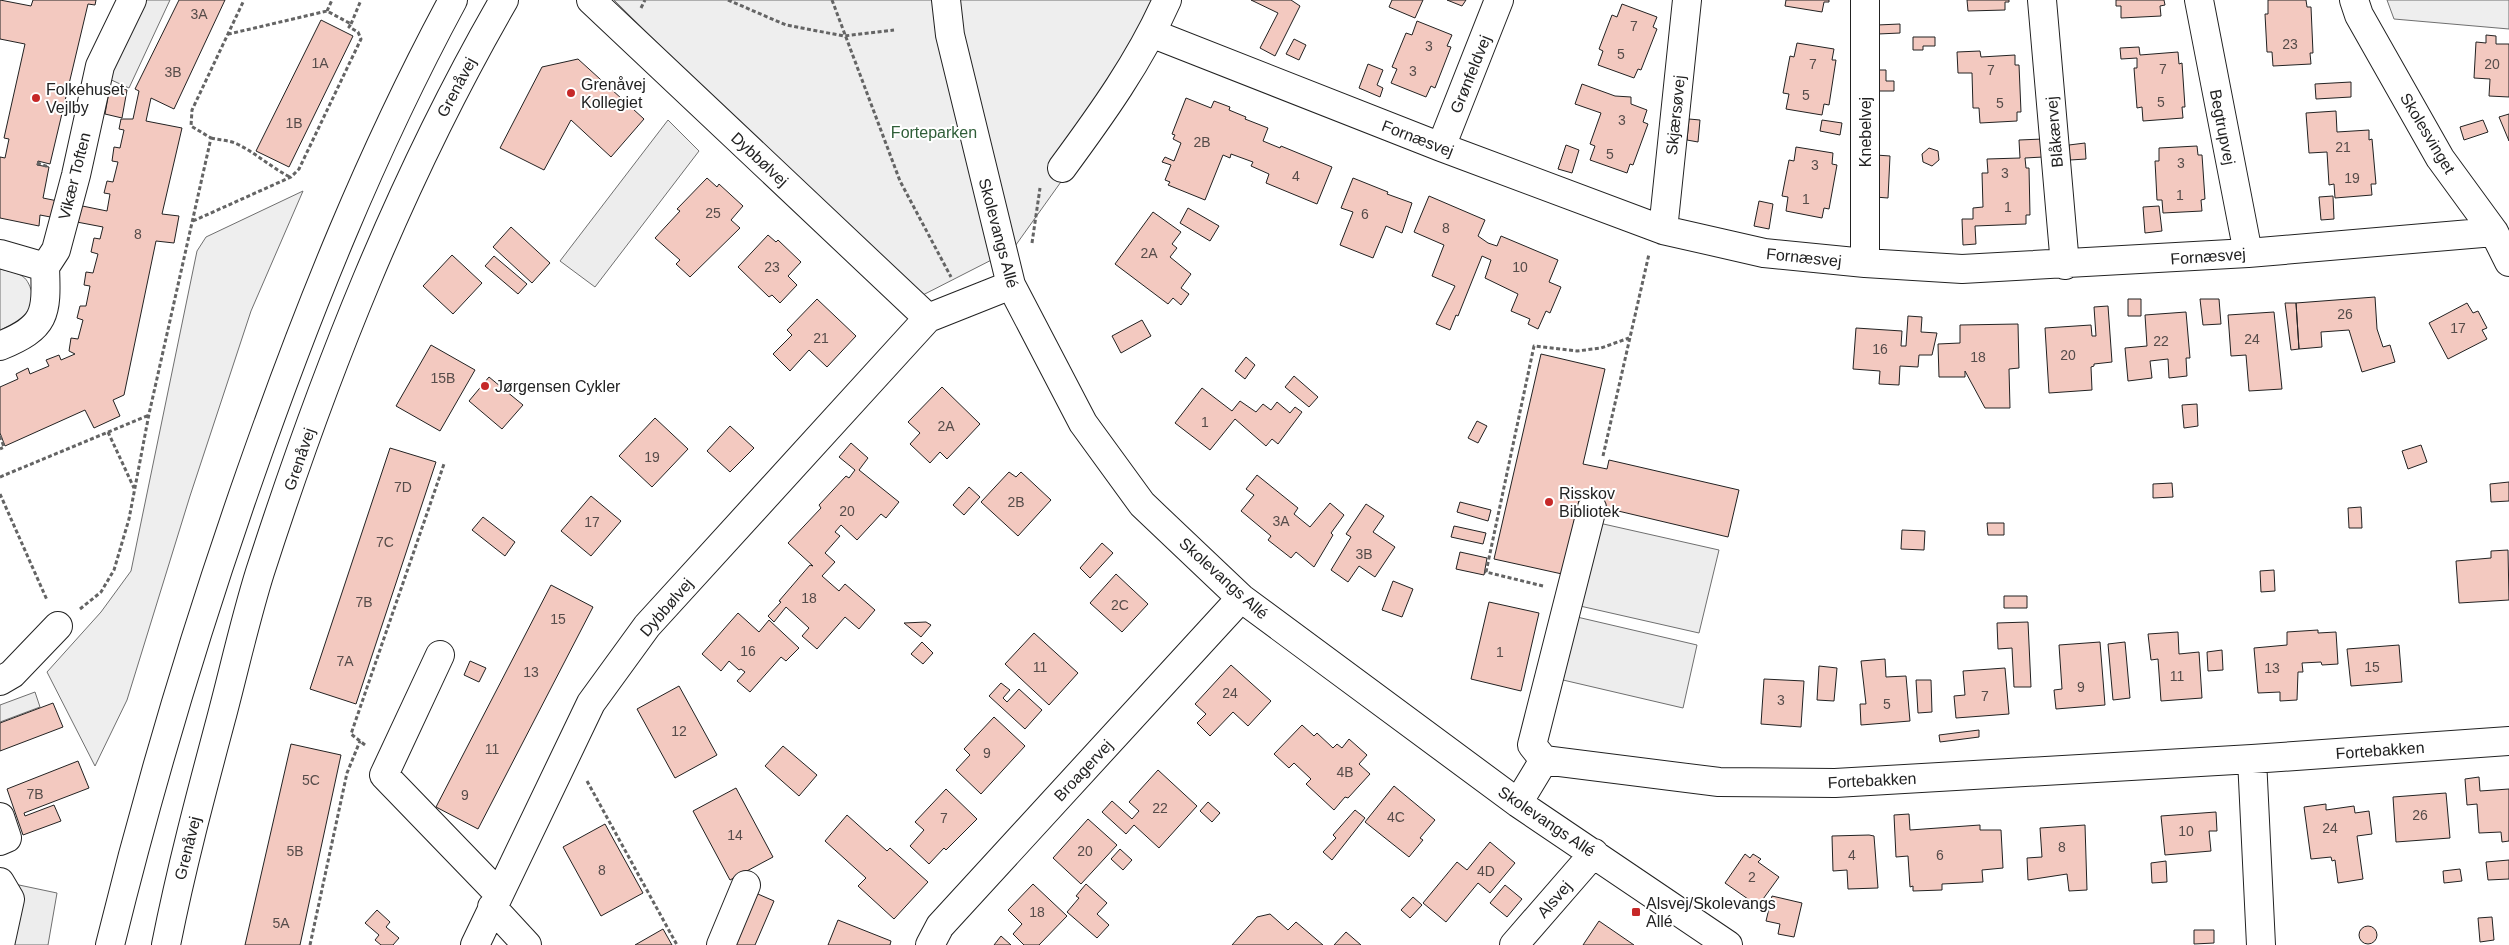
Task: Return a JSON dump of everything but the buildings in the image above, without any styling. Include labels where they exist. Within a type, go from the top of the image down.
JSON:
[{"type":"street","name":"Vikær Toften","points":[[45,267],[56,250],[100,66],[132,0]]},
{"type":"street","points":[[110,945],[131,861],[220,561],[277,398],[341,235],[391,121],[453,0]]},
{"type":"street","name":"Grenåvej","points":[[166,945],[180,872],[260,574],[315,412],[374,259],[426,146],[504,0]]},
{"type":"street","name":"Dybbølvej","points":[[591,0],[928,318]]},
{"type":"street","name":"Skolevangs Allé","points":[[936,0],[950,34]]},
{"type":"street","name":"Skolevangs Allé","points":[[946,0],[950,34],[1011,285],[1083,423],[1142,504],[1241,598],[1518,803],[1728,945]]},
{"type":"street","points":[[1062,168],[1108,105],[1151,33],[1167,0]]},
{"type":"street","name":"Grønfeldvej","points":[[1441,147],[1499,0]]},
{"type":"street","name":"Skjærsøvej","points":[[1659,228],[1687,0]]},
{"type":"street","name":"Knebelvej","points":[[1865,0],[1865,263]]},
{"type":"street","name":"Blåkærvej","points":[[2042,0],[2065,265]]},
{"type":"street","name":"Begtrupvej","points":[[2199,0],[2248,254]]},
{"type":"street","name":"Skolesvinget","points":[[2354,0],[2360,15],[2440,158],[2494,232],[2509,262]]},
{"type":"street","name":"Fornæsvej","points":[[1151,33],[1441,147],[1659,228],[1764,253],[1865,263],[1962,268],[2065,265],[2248,254],[2494,232]]},
{"type":"street","points":[[0,254],[45,267],[47,301],[38,325],[17,339],[0,346]]},
{"type":"street","name":"Dybbølvej","points":[[475,945],[591,703],[647,626],[928,318],[964,302],[1011,285]]},
{"type":"street","points":[[1518,803],[1544,760],[1532,745],[1592,508]]},
{"type":"street","name":"Broagervej","points":[[930,945],[940,926],[1241,598]]},
{"type":"street","points":[[0,681],[12,674],[58,626]]},
{"type":"street","points":[[440,654],[384,775],[496,901],[527,945]]},
{"type":"street","name":"Fortebakken","points":[[1544,760],[1719,782],[1834,783],[2252,759],[2509,740]]},
{"type":"street","points":[[2252,759],[2261,945]]},
{"type":"street","points":[[0,817],[7,838],[0,841]]},
{"type":"street","name":"Alsvej","points":[[1514,945],[1594,854]]},
{"type":"street","points":[[0,882],[10,899],[0,945]]},
{"type":"street","points":[[722,945],[746,885]]},
{"type":"path","points":[[244,0],[192,110],[191,126],[211,138],[234,143],[263,159],[272,168],[291,177]]},
{"type":"path","points":[[327,11],[332,0]]},
{"type":"path","points":[[192,221],[291,177],[299,169],[361,39],[358,32],[349,27],[361,0]]},
{"type":"path","points":[[728,0],[786,25],[844,36],[894,30]]},
{"type":"path","points":[[832,0],[900,181],[964,302]]},
{"type":"path","points":[[228,34],[327,11],[351,24]]},
{"type":"path","points":[[0,494],[58,626],[101,592],[114,570],[134,489],[211,138]]},
{"type":"path","points":[[1004,257],[1033,242],[1043,168],[1062,168]]},
{"type":"path","points":[[1603,456],[1629,338],[1659,228]]},
{"type":"path","points":[[1570,593],[1486,572],[1534,346],[1577,351],[1601,348],[1629,338]]},
{"type":"path","points":[[0,477],[149,414]]},
{"type":"path","points":[[108,432],[134,489]]},
{"type":"path","points":[[0,436],[4,447],[0,449]]},
{"type":"path","points":[[389,764],[351,734],[444,464]]},
{"type":"path","points":[[310,945],[347,774],[360,741]]},
{"type":"path","points":[[565,758],[580,768],[677,945]]},
{"type":"green space","name":"Forteparken","points":[[614,0],[1180,0],[1138,74],[1013,249],[915,299]]},
{"type":"green space","points":[[2387,0],[2509,0],[2509,29],[2394,19]]},
{"type":"green space","points":[[303,191],[251,311],[190,496],[127,700],[95,766],[47,672],[101,612],[131,571],[197,251],[206,237]]},
{"type":"green space","points":[[0,269],[16,273],[25,278],[35,302],[21,321],[0,330]]},
{"type":"shaded area","points":[[142,0],[170,0],[129,88],[107,78]]},
{"type":"shaded area","points":[[668,120],[699,151],[595,287],[560,261]]},
{"type":"shaded area","points":[[1599,523],[1719,550],[1699,633],[1580,606]]},
{"type":"shaded area","points":[[1577,617],[1697,645],[1683,708],[1563,680]]},
{"type":"shaded area","points":[[35,692],[40,707],[0,722],[0,705]]},
{"type":"shaded area","points":[[0,881],[57,893],[48,945],[0,945]]},
{"type":"place","name":"Grenåvej Kollegiet","points":[[571,93]]},
{"type":"place","name":"Folkehuset Vejlby","points":[[36,98]]},
{"type":"place","name":"Jørgensen Cykler","points":[[485,386]]},
{"type":"place","name":"Risskov Bibliotek","points":[[1549,502]]},
{"type":"place","name":"Alsvej/Skolevangs Allé","points":[[1636,912]]}]
